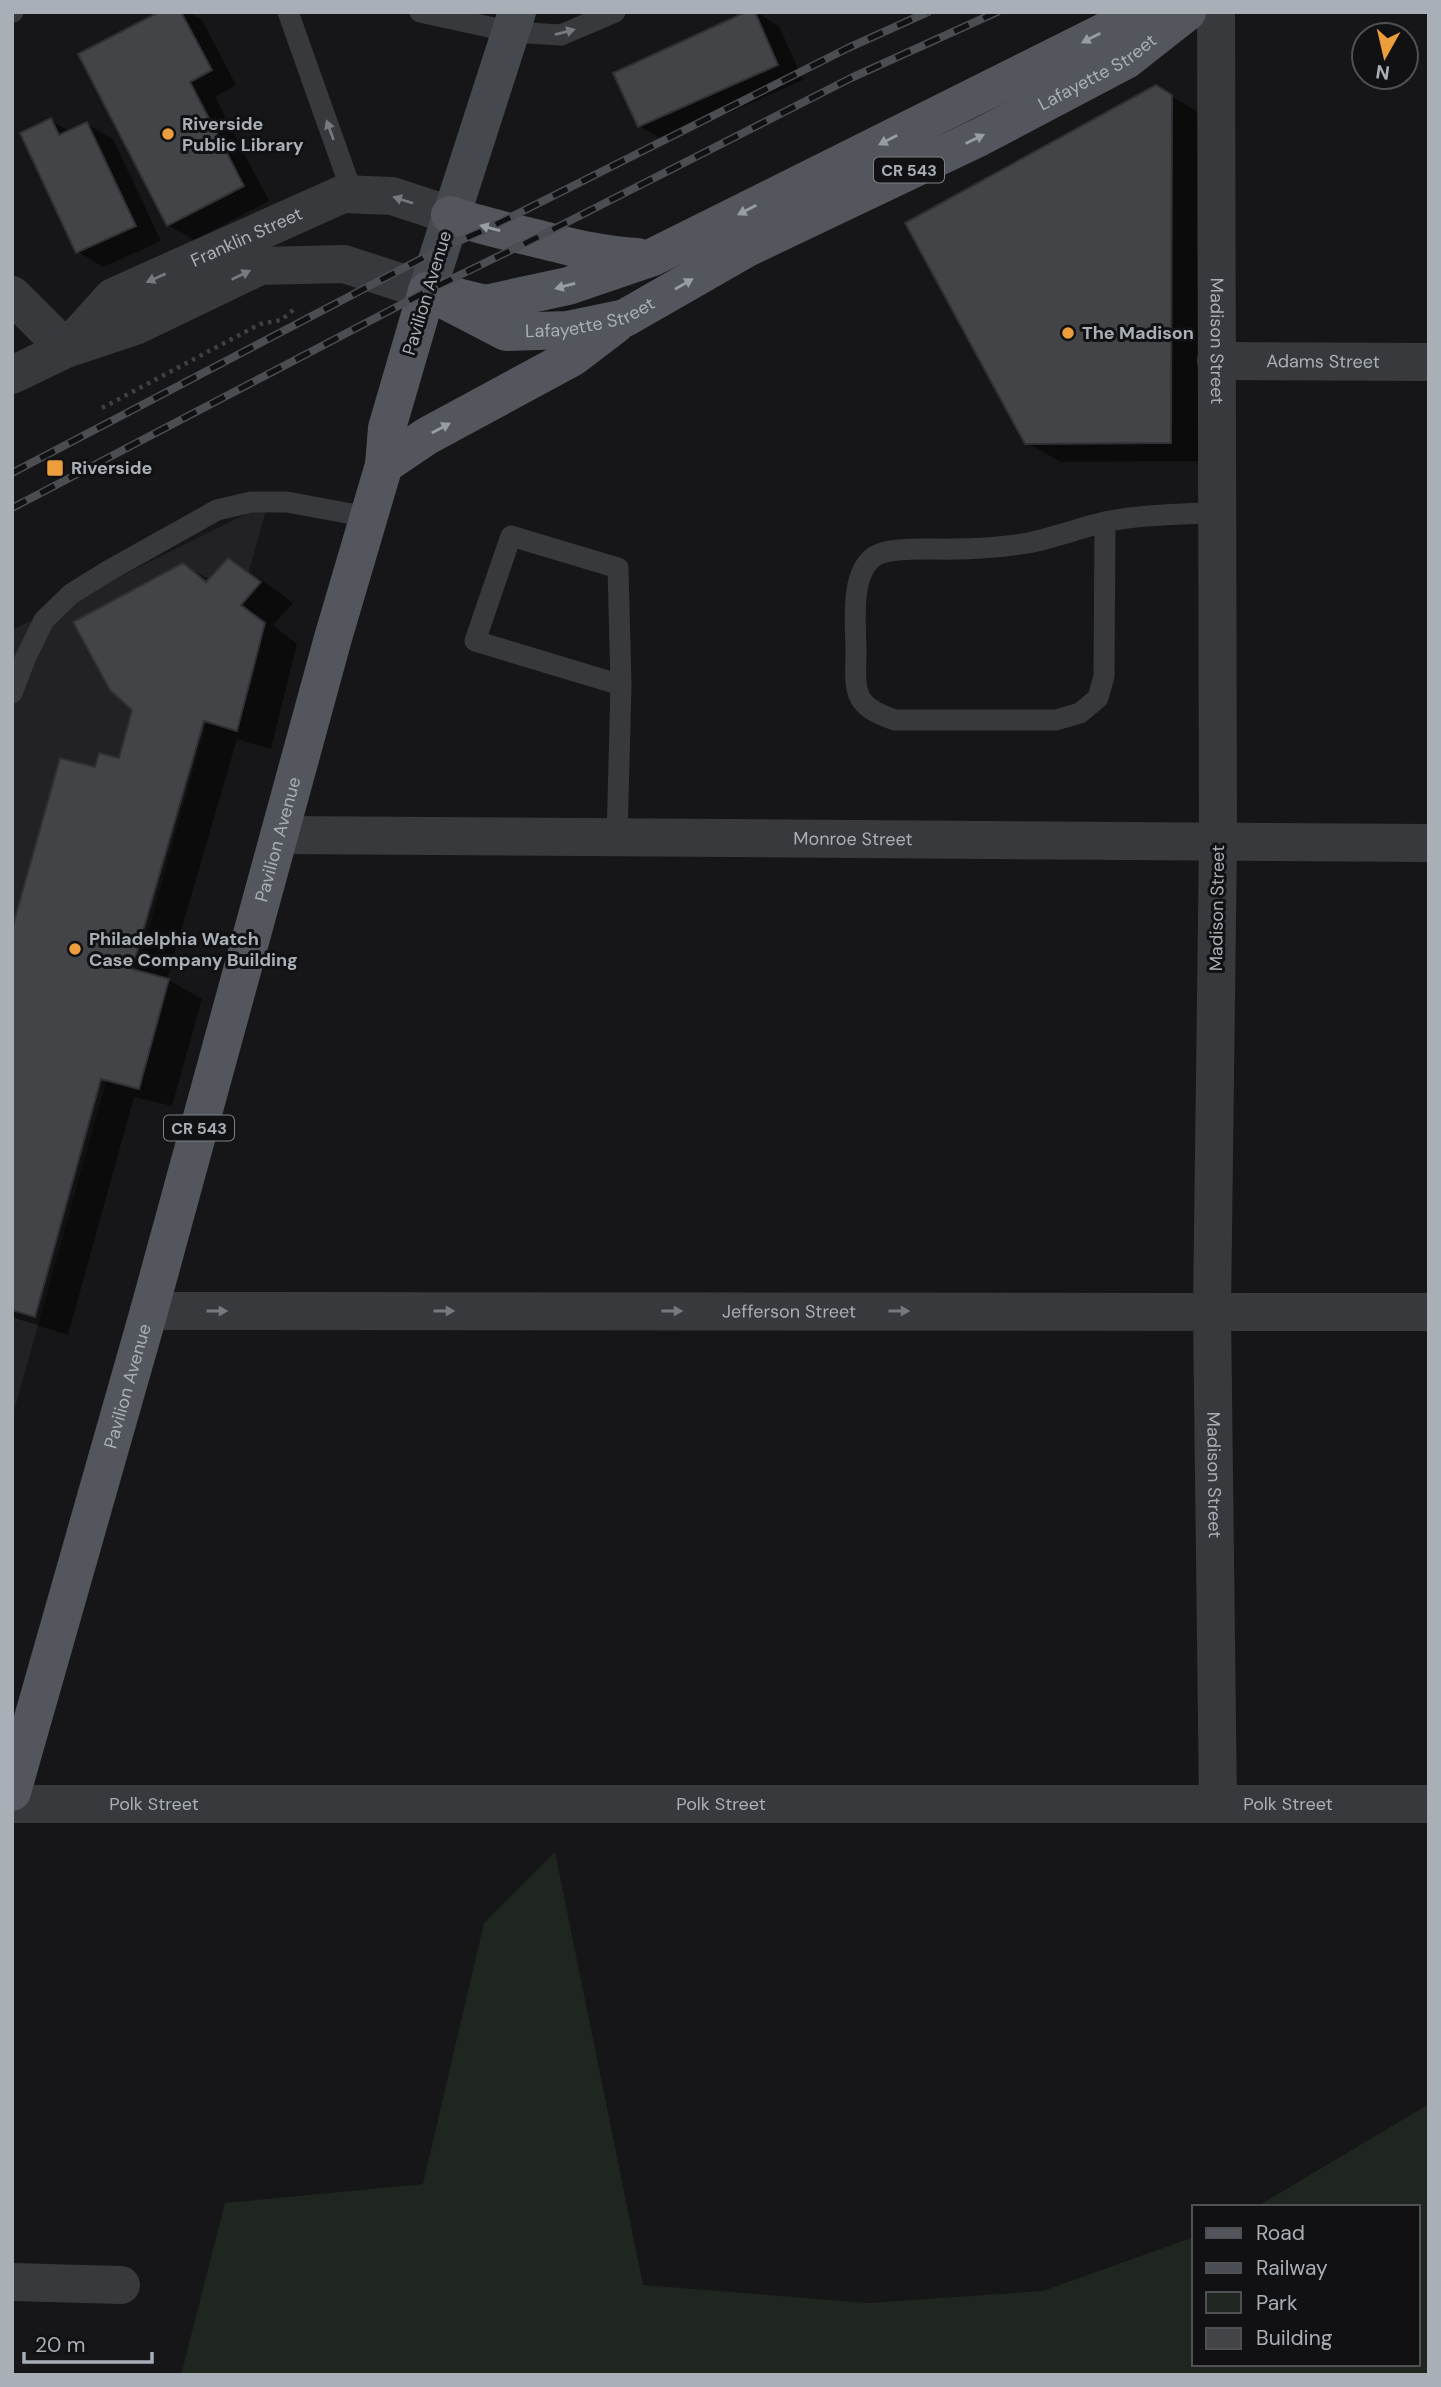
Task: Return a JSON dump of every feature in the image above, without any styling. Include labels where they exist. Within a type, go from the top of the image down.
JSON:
[{"type":"main road","name":"Lafayette Street","points":[[427,291],[485,304],[568,286],[653,257],[1104,32],[1154,12]]},
{"type":"main road","name":"Lafayette Street","points":[[427,291],[506,332],[567,330],[625,318],[747,248],[980,137],[1126,60],[1186,12]]},
{"type":"main road","points":[[450,215],[572,249],[606,255],[653,257]]},
{"type":"main road","name":"Pavilion Avenue","points":[[12,1792],[384,465],[387,428],[427,291]]},
{"type":"main road","points":[[384,465],[427,436],[573,357],[625,318]]},
{"type":"street","name":"Madison Street","points":[[1216,12],[1217,842],[1212,1311],[1218,1804]]},
{"type":"street","name":"Pavilion Avenue","points":[[427,291],[515,22]]},
{"type":"street","name":"Franklin Street","points":[[66,349],[113,297],[342,194],[392,196],[450,215]]},
{"type":"street","name":"Franklin Street","points":[[12,375],[66,349],[135,326],[260,266],[344,264],[427,291]]},
{"type":"street","points":[[12,295],[66,349]]},
{"type":"street","name":"Adams Street","points":[[1216,361],[1429,362]]},
{"type":"street","name":"Monroe Street","points":[[279,835],[1429,843]]},
{"type":"street","name":"Jefferson Street","points":[[149,1311],[1429,1311]]},
{"type":"street","name":"Polk Street","points":[[12,1804],[1429,1804]]},
{"type":"street","points":[[12,2282],[121,2285]]},
{"type":"lane","points":[[288,12],[354,195]]},
{"type":"lane","points":[[420,12],[515,22],[561,35],[615,12]]},
{"type":"lane","points":[[12,693],[44,620],[71,594],[217,510],[251,502],[287,502],[368,517]]},
{"type":"lane","points":[[1105,522],[1104,676],[1098,698],[1080,713],[1056,720],[895,720],[872,712],[858,696],[855,674],[857,589],[862,569],[875,556],[895,551],[986,548],[1030,542],[1105,522],[1135,517],[1217,512]]},
{"type":"lane","points":[[617,839],[621,685],[618,568],[511,536],[475,641],[621,685]]},
{"type":"path","points":[[102,408],[260,324],[281,320],[298,307]]},
{"type":"shaded area","name":"Philadelphia Watch Case Company Building","points":[[268,503],[12,1418],[12,630]]},
{"type":"green space","points":[[555,1852],[643,2285],[868,2303],[1043,2291],[1192,2238],[1192,2366],[1420,2366],[1420,2205],[1259,2205],[1429,2104],[1429,2375],[181,2375],[225,2203],[423,2184],[484,1923]]},
{"type":"building","name":"Riverside Public Library","points":[[159,12],[181,12],[212,70],[190,82],[244,186],[167,226],[78,54]]},
{"type":"building","points":[[746,12],[755,12],[778,65],[638,127],[613,73]]},
{"type":"building","name":"The Madison","points":[[1156,85],[1172,95],[1171,443],[1025,444],[905,223]]},
{"type":"building","points":[[51,118],[59,135],[87,122],[136,226],[76,253],[20,133]]},
{"type":"building","name":"Philadelphia Watch Case Company Building","points":[[228,558],[261,582],[241,605],[265,623],[237,731],[204,721],[132,969],[169,979],[139,1089],[101,1079],[35,1317],[12,1310],[12,929],[60,758],[95,767],[99,753],[119,758],[132,710],[110,690],[73,622],[183,563],[206,582]]},
{"type":"railway","points":[[12,473],[440,249],[489,228],[848,48],[928,12]]},
{"type":"railway","points":[[12,508],[427,291],[851,78],[997,12]]},
{"type":"place","name":"Riverside Public Library","points":[[168,134]]},
{"type":"place","name":"The Madison","points":[[1068,333]]},
{"type":"place","name":"Riverside","points":[[55,468]]},
{"type":"place","name":"Philadelphia Watch Case Company Building","points":[[75,949]]}]
